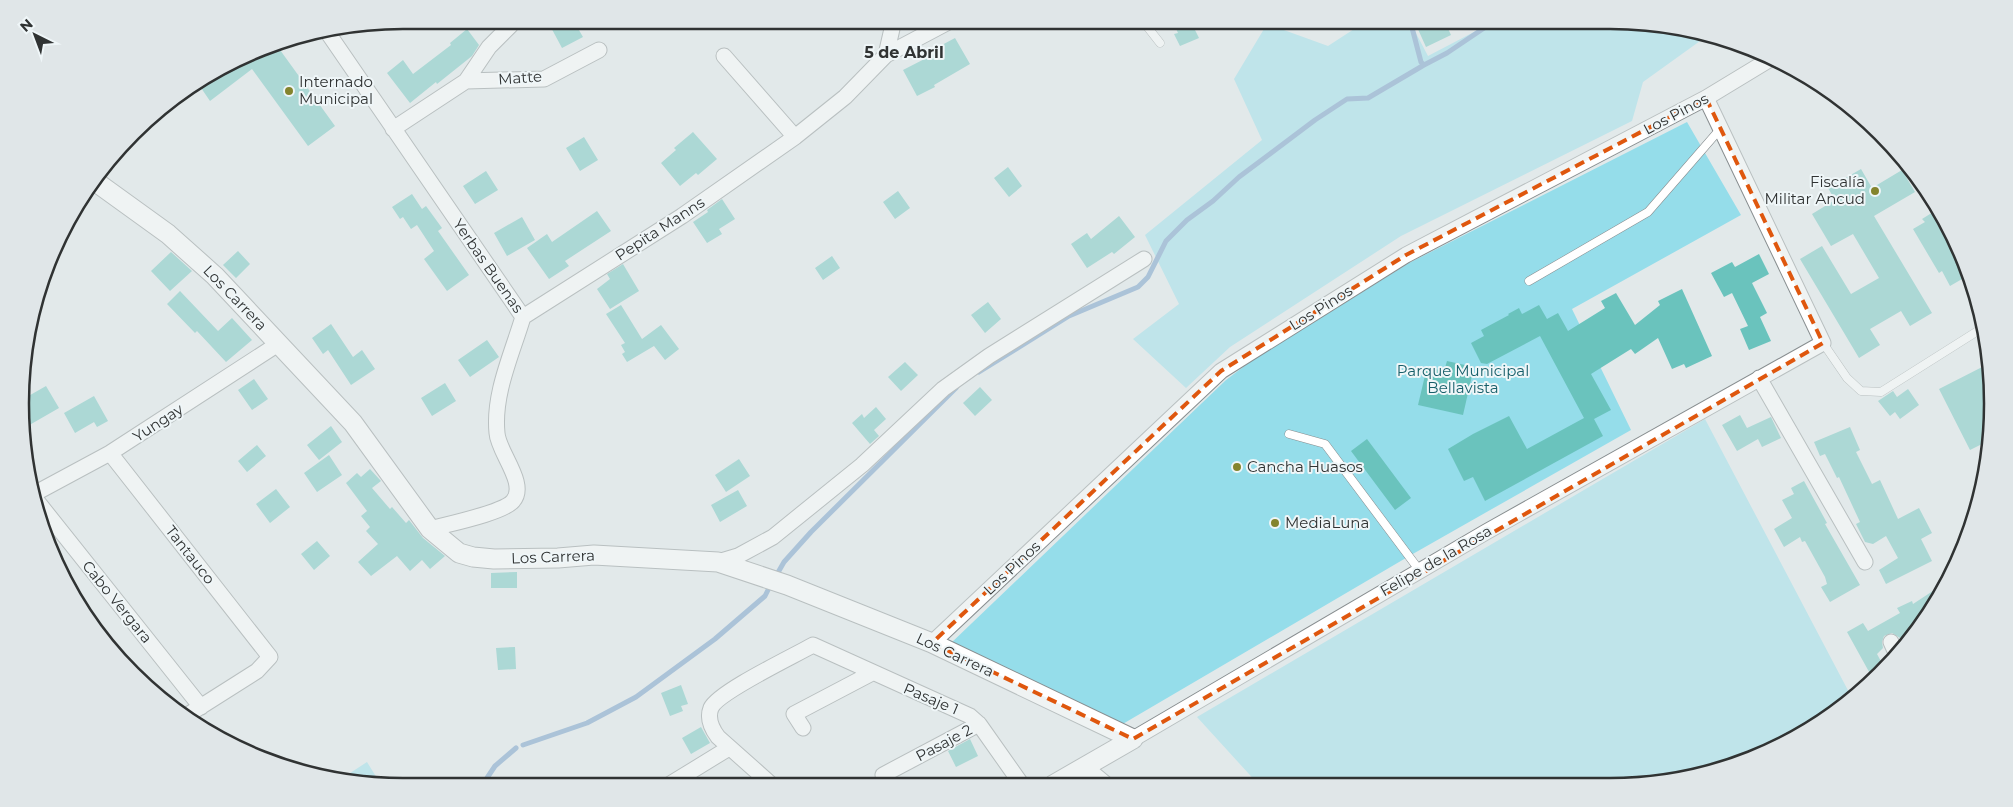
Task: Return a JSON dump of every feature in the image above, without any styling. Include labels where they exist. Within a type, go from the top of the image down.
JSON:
[{"type":"street","name":"Matte","points":[[393,129],[466,81],[488,47],[507,29]]},
{"type":"street","points":[[886,55],[892,29]]},
{"type":"street","points":[[886,55],[935,29]]},
{"type":"street","name":"Yerbas Buenas","points":[[330,36],[524,317],[501,387],[496,419],[497,436],[516,479],[518,488],[515,499],[508,506],[430,529]]},
{"type":"street","name":"Matte","points":[[466,81],[544,79],[599,50]]},
{"type":"street","name":"Pepita Manns","points":[[524,317],[682,216],[794,137],[845,97],[886,55]]},
{"type":"street","points":[[724,56],[794,137]]},
{"type":"street","name":"Los Pinos","points":[[932,644],[1221,371],[1406,255],[1706,98],[1765,62]]},
{"type":"street","points":[[1706,98],[1823,343]]},
{"type":"street","name":"Los Carrera","points":[[99,184],[168,234],[216,276],[353,423],[430,529],[459,553],[483,558],[558,558],[594,555],[718,562],[787,585],[932,644],[1133,739]]},
{"type":"street","points":[[718,562],[738,556],[773,537],[862,465],[943,389],[989,356],[1144,259]]},
{"type":"street","name":"Felipe de la Rosa","points":[[1064,778],[1420,571],[1823,343]]},
{"type":"street","name":"Yungay","points":[[40,492],[110,453],[278,344]]},
{"type":"street","points":[[1759,378],[1864,562]]},
{"type":"street","name":"Tantauco","points":[[110,453],[270,657],[257,671],[201,707]]},
{"type":"street","name":"Cabo Vergara","points":[[45,512],[201,707]]},
{"type":"street","name":"Pasaje 1","points":[[729,748],[713,730],[710,719],[711,708],[726,693],[813,645],[970,716],[979,724],[1017,778]]},
{"type":"street","points":[[803,728],[794,714],[872,673]]},
{"type":"street","points":[[192,713],[201,707]]},
{"type":"street","name":"Pasaje 2","points":[[883,775],[979,724]]},
{"type":"street","points":[[680,778],[729,748],[764,778]]},
{"type":"street","points":[[1084,766],[1099,778]]},
{"type":"lane","points":[[1149,29],[1160,43]]},
{"type":"lane","points":[[1529,281],[1648,212],[1721,128]]},
{"type":"lane","points":[[1823,343],[1847,378],[1862,391],[1881,392],[1977,331]]},
{"type":"lane","points":[[1290,434],[1325,444],[1420,571]]},
{"type":"highlighted area","points":[[1706,98],[1823,343],[1133,739],[932,643],[1221,371],[1406,255]]},
{"type":"green space","points":[[1264,29],[1281,29],[1328,46],[1354,29],[1414,29],[1428,56],[1480,29],[1634,30],[1658,32],[1701,41],[1643,82],[1632,121],[1401,236],[1230,347],[1186,388],[1133,339],[1179,304],[1145,235],[1262,140],[1234,79]]},
{"type":"green space","name":"Parque Municipal Bellavista","points":[[1687,122],[1741,215],[1572,309],[1631,430],[1411,555],[1121,725],[949,645],[1226,380],[1251,361],[1409,263]]},
{"type":"green space","points":[[1705,419],[1849,692],[1797,728],[1753,750],[1683,771],[1658,775],[1610,778],[1253,778],[1197,717]]},
{"type":"green space","points":[[367,762],[376,777],[355,775],[349,774]]},
{"type":"building","points":[[467,29],[479,45],[472,56],[410,103],[387,73],[403,60],[413,74],[451,45],[450,43]]},
{"type":"building","points":[[552,29],[578,29],[583,37],[562,48]]},
{"type":"building","points":[[1176,29],[1194,29],[1199,38],[1180,46],[1174,34],[1178,33]]},
{"type":"building","points":[[1418,29],[1448,29],[1451,35],[1426,47]]},
{"type":"building","points":[[955,38],[970,64],[934,85],[935,87],[917,96],[903,70],[942,50],[940,46]]},
{"type":"building","name":"Internado Municipal","points":[[280,50],[335,126],[308,146],[252,69],[210,101],[201,88],[238,67]]},
{"type":"building","points":[[693,132],[717,159],[698,175],[696,173],[680,186],[661,163],[676,150],[674,148]]},
{"type":"building","points":[[584,137],[598,160],[580,171],[566,148]]},
{"type":"building","points":[[1008,167],[1022,186],[1009,197],[994,178]]},
{"type":"building","points":[[1861,169],[1872,188],[1902,170],[1915,192],[1874,216],[1932,313],[1910,326],[1901,311],[1870,329],[1880,345],[1859,358],[1800,259],[1822,246],[1851,294],[1879,278],[1853,234],[1831,246],[1812,214],[1835,200],[1828,188]]},
{"type":"building","points":[[486,171],[498,190],[475,204],[463,186]]},
{"type":"building","points":[[898,191],[910,208],[895,219],[883,202]]},
{"type":"building","points":[[412,194],[422,209],[426,206],[442,228],[438,231],[469,275],[447,291],[424,259],[434,251],[417,225],[411,229],[403,217],[400,219],[392,207]]},
{"type":"building","points":[[722,199],[735,219],[719,229],[722,234],[707,243],[693,222]]},
{"type":"building","points":[[597,211],[611,231],[565,261],[569,266],[549,279],[527,248],[547,234],[552,242]]},
{"type":"building","points":[[1932,213],[1956,260],[1963,279],[1950,286],[1942,271],[1939,273],[1913,229],[1925,222],[1922,219]]},
{"type":"building","points":[[1119,216],[1135,237],[1114,254],[1112,252],[1087,268],[1071,244],[1087,233],[1091,239]]},
{"type":"building","points":[[522,217],[535,240],[507,256],[494,233]]},
{"type":"building","points":[[238,251],[250,264],[236,278],[223,265]]},
{"type":"building","points":[[171,252],[192,271],[170,291],[151,271]]},
{"type":"building","points":[[1759,254],[1769,274],[1752,283],[1767,313],[1760,317],[1771,341],[1749,350],[1740,329],[1748,326],[1732,293],[1724,297],[1711,273],[1732,262],[1735,267]]},
{"type":"building","points":[[832,256],[840,268],[823,280],[815,268]]},
{"type":"building","points":[[623,264],[639,291],[610,309],[597,289],[610,279],[607,274]]},
{"type":"building","points":[[1682,289],[1712,356],[1686,368],[1684,364],[1672,369],[1658,338],[1635,354],[1631,349],[1591,374],[1611,410],[1594,419],[1603,436],[1485,501],[1473,477],[1464,481],[1448,449],[1473,434],[1509,416],[1527,449],[1584,418],[1540,336],[1487,364],[1481,363],[1471,343],[1484,336],[1481,330],[1519,308],[1522,314],[1539,305],[1547,319],[1558,313],[1568,331],[1605,308],[1601,301],[1616,293],[1635,325],[1660,305],[1658,301]]},
{"type":"building","points":[[180,291],[218,331],[232,318],[252,340],[226,362],[197,331],[195,333],[167,304]]},
{"type":"building","points":[[988,302],[1001,319],[985,333],[971,315]]},
{"type":"building","points":[[621,305],[642,339],[661,325],[679,349],[665,360],[654,346],[627,362],[622,354],[625,352],[621,345],[625,343],[606,314]]},
{"type":"building","points":[[331,324],[353,357],[362,350],[375,369],[351,385],[328,350],[323,354],[312,338]]},
{"type":"building","points":[[487,340],[499,357],[470,377],[458,360]]},
{"type":"building","points":[[1447,361],[1474,367],[1463,415],[1418,405],[1427,367],[1444,371]]},
{"type":"building","points":[[905,362],[918,375],[901,391],[888,377]]},
{"type":"building","points":[[1982,367],[1984,404],[1982,444],[1970,450],[1939,389]]},
{"type":"building","points":[[254,379],[268,399],[252,410],[238,390]]},
{"type":"building","points":[[445,383],[456,401],[432,416],[421,398]]},
{"type":"building","points":[[46,386],[59,408],[30,425],[29,396]]},
{"type":"building","points":[[980,387],[992,400],[975,416],[963,403]]},
{"type":"building","points":[[1908,389],[1919,405],[1900,419],[1895,412],[1890,416],[1878,401],[1893,391],[1897,397]]},
{"type":"building","points":[[94,396],[108,421],[97,427],[94,422],[75,433],[64,413]]},
{"type":"building","points":[[876,407],[886,419],[874,430],[879,436],[870,444],[852,423],[862,414],[864,418]]},
{"type":"building","points":[[1740,415],[1747,428],[1771,417],[1781,438],[1762,447],[1758,439],[1737,451],[1722,425]]},
{"type":"building","points":[[331,426],[342,442],[319,460],[307,445]]},
{"type":"building","points":[[1850,427],[1860,450],[1856,452],[1872,484],[1880,480],[1898,519],[1919,508],[1932,533],[1921,539],[1932,561],[1886,584],[1879,570],[1898,558],[1886,536],[1873,544],[1865,542],[1856,524],[1860,522],[1839,477],[1837,478],[1825,454],[1820,456],[1814,442]]},
{"type":"building","points":[[1367,439],[1411,498],[1395,510],[1351,451]]},
{"type":"building","points":[[257,445],[266,456],[247,472],[238,461]]},
{"type":"building","points":[[329,455],[342,475],[317,492],[304,473]]},
{"type":"building","points":[[739,459],[750,476],[726,492],[715,475]]},
{"type":"building","points":[[370,469],[381,481],[372,488],[390,509],[392,507],[406,523],[409,520],[423,538],[445,556],[430,569],[422,560],[410,571],[397,556],[371,576],[358,562],[378,544],[366,531],[370,527],[361,516],[367,511],[346,483],[357,473],[361,477]]},
{"type":"building","points":[[1804,481],[1827,523],[1825,524],[1860,585],[1830,602],[1821,587],[1827,584],[1825,577],[1805,541],[1802,542],[1800,537],[1784,547],[1774,529],[1792,518],[1782,500],[1794,494],[1791,488]]},
{"type":"building","points":[[276,489],[290,507],[270,523],[256,504]]},
{"type":"building","points":[[738,490],[747,506],[720,522],[711,505]]},
{"type":"building","points":[[317,541],[330,556],[314,570],[301,554]]},
{"type":"building","points":[[517,572],[517,588],[491,588],[491,573]]},
{"type":"building","points":[[1935,590],[1904,635],[1900,638],[1892,633],[1884,636],[1883,648],[1877,654],[1881,661],[1869,673],[1847,632],[1863,623],[1868,631],[1900,613],[1897,608],[1912,601],[1913,604]]},
{"type":"building","points":[[515,647],[516,669],[498,670],[496,648]]},
{"type":"building","points":[[681,685],[688,704],[681,706],[683,711],[670,716],[661,693]]},
{"type":"building","points":[[701,727],[710,743],[691,754],[682,738]]},
{"type":"building","points":[[970,739],[978,756],[956,767],[948,751]]},
{"type":"waterway","points":[[1412,29],[1421,62],[1424,65]]},
{"type":"waterway","points":[[979,372],[1069,316],[1138,287],[1148,277],[1166,241],[1187,220],[1213,201],[1239,177],[1315,120],[1347,99],[1368,98],[1447,53],[1483,29]]},
{"type":"waterway","points":[[776,576],[784,562],[811,532],[956,388]]},
{"type":"waterway","points":[[523,745],[587,723],[636,697],[715,639],[765,596],[771,584]]},
{"type":"waterway","points":[[487,778],[495,766],[516,748]]},
{"type":"place","name":"Internado Municipal","points":[[289,91]]},
{"type":"place","name":"Fiscalía Militar Ancud","points":[[1875,191]]},
{"type":"place","name":"Cancha Huasos","points":[[1237,467]]},
{"type":"place","name":"MediaLuna","points":[[1275,523]]},
{"type":"district","name":"5 de Abril","points":[[904,52]]}]
